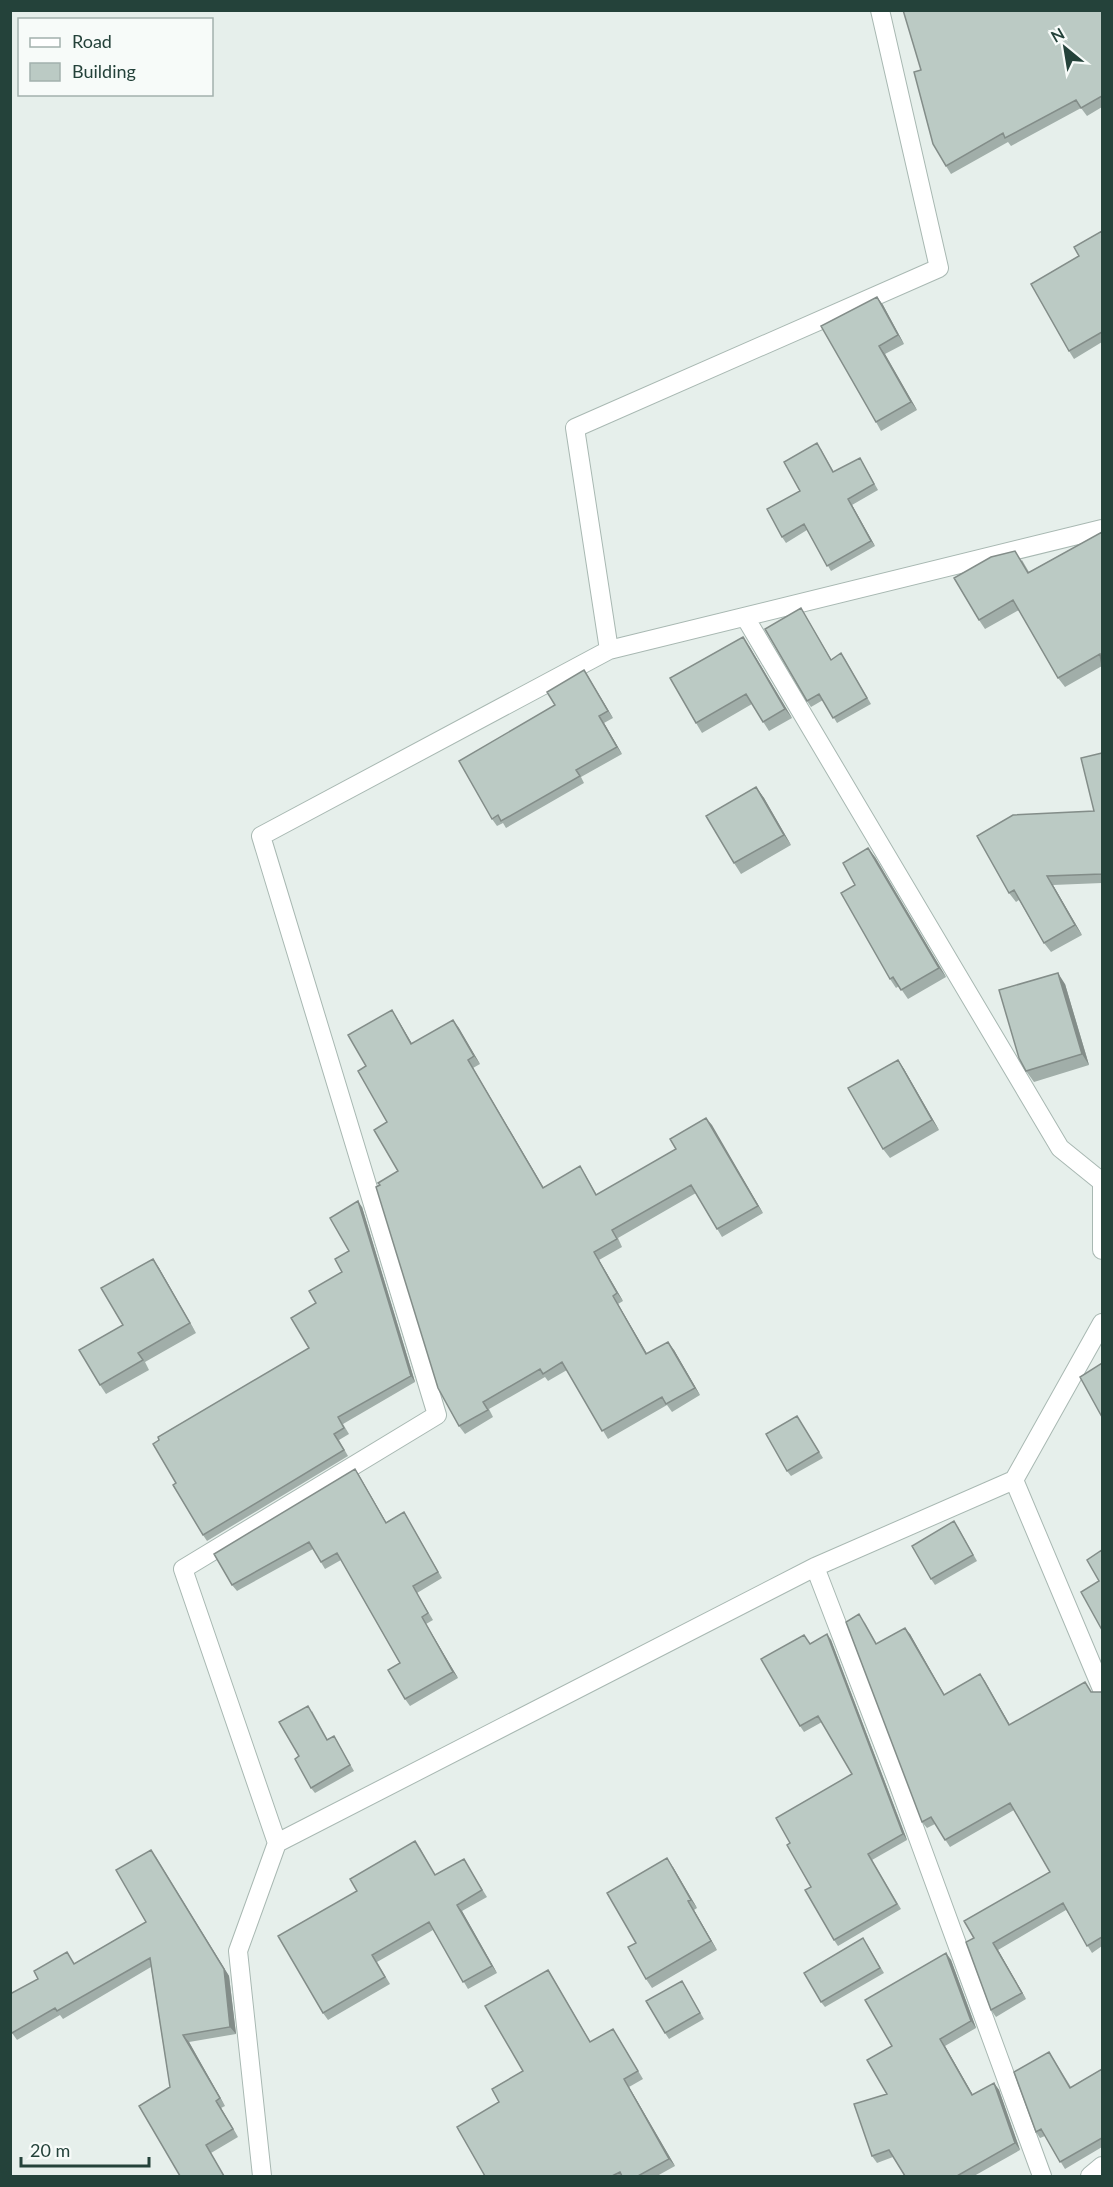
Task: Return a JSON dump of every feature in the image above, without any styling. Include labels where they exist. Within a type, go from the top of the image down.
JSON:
[{"type":"street","points":[[609,650],[575,428],[939,268],[880,10]]},
{"type":"street","points":[[262,2176],[238,1951],[277,1843],[183,1569],[437,1415],[261,836],[609,650],[1102,529]]},
{"type":"street","points":[[745,617],[1060,1148],[1102,1182],[1102,1250]]},
{"type":"street","points":[[277,1843],[815,1567],[1014,1480],[1102,1323]]},
{"type":"street","points":[[1014,1480],[1102,1689]]},
{"type":"street","points":[[815,1567],[902,1794],[1041,2176]]},
{"type":"street","points":[[1090,2176],[1102,2166]]},
{"type":"building","points":[[903,10],[1102,10],[1102,96],[1081,108],[1076,100],[1005,138],[1003,133],[946,166],[933,144],[914,72],[921,70]]},
{"type":"building","points":[[1102,231],[1102,332],[1069,351],[1031,284],[1079,256],[1074,247]]},
{"type":"building","points":[[877,297],[898,335],[879,346],[911,402],[876,422],[821,326]]},
{"type":"building","points":[[817,443],[833,472],[860,458],[874,484],[848,499],[871,541],[827,566],[804,524],[782,537],[767,509],[800,491],[784,462]]},
{"type":"building","points":[[1102,532],[1102,665],[1100,654],[1058,678],[1013,600],[979,620],[954,578],[991,557],[1015,551],[1028,573]]},
{"type":"building","points":[[801,608],[831,660],[841,653],[867,698],[833,718],[819,694],[807,701],[765,629]]},
{"type":"building","points":[[743,637],[785,709],[763,722],[746,694],[696,723],[670,678]]},
{"type":"building","points":[[584,670],[608,711],[599,716],[617,747],[576,770],[580,776],[501,821],[498,815],[492,819],[459,761],[555,705],[547,692]]},
{"type":"building","points":[[1102,753],[1102,874],[1047,876],[1075,925],[1044,943],[1014,890],[1009,893],[977,836],[1013,815],[1094,811],[1081,758]]},
{"type":"building","points":[[756,787],[784,835],[734,863],[706,816]]},
{"type":"building","points":[[868,848],[939,968],[901,990],[893,977],[890,979],[841,893],[855,885],[843,863]]},
{"type":"building","points":[[1058,973],[1082,1054],[1026,1071],[1019,1058],[999,990]]},
{"type":"building","points":[[392,1010],[411,1044],[453,1020],[474,1056],[468,1060],[543,1188],[580,1166],[596,1195],[676,1149],[670,1139],[706,1118],[758,1206],[717,1229],[691,1185],[612,1230],[617,1239],[594,1252],[617,1293],[613,1296],[646,1354],[668,1342],[695,1388],[666,1404],[662,1397],[602,1431],[562,1362],[543,1374],[540,1369],[483,1402],[488,1410],[459,1426],[438,1388],[376,1187],[380,1185],[378,1183],[398,1171],[374,1130],[387,1122],[358,1071],[366,1066],[348,1035]]},
{"type":"building","points":[[898,1060],[932,1120],[883,1149],[848,1088]]},
{"type":"building","points":[[358,1201],[411,1376],[338,1417],[344,1428],[334,1434],[344,1450],[203,1535],[173,1485],[176,1483],[153,1444],[159,1440],[158,1437],[309,1348],[291,1318],[316,1303],[309,1291],[342,1272],[335,1259],[349,1251],[330,1218]]},
{"type":"building","points":[[153,1259],[190,1323],[138,1353],[143,1360],[100,1385],[79,1350],[123,1325],[101,1288]]},
{"type":"building","points":[[1102,1363],[1102,1417],[1080,1377]]},
{"type":"building","points":[[797,1416],[819,1452],[787,1471],[766,1434]]},
{"type":"building","points":[[355,1469],[386,1523],[404,1512],[438,1572],[413,1586],[428,1613],[422,1617],[453,1672],[405,1699],[388,1670],[400,1663],[337,1553],[321,1562],[309,1542],[232,1585],[214,1554]]},
{"type":"building","points":[[954,1521],[973,1555],[931,1579],[912,1546]]},
{"type":"building","points":[[1102,1550],[1102,1630],[1081,1592],[1099,1581],[1087,1560]]},
{"type":"building","points":[[859,1614],[876,1644],[905,1628],[944,1695],[980,1674],[1009,1725],[1085,1682],[1091,1692],[1102,1692],[1102,1937],[1087,1946],[1063,1903],[993,1943],[1022,1993],[991,2010],[966,1942],[974,1938],[964,1921],[1050,1872],[1010,1803],[945,1840],[931,1817],[922,1822],[846,1622]]},
{"type":"building","points":[[827,1634],[903,1834],[868,1854],[897,1904],[834,1940],[805,1890],[811,1887],[787,1845],[790,1843],[776,1818],[852,1774],[818,1716],[800,1726],[761,1659],[804,1635],[810,1644]]},
{"type":"building","points":[[308,1706],[327,1740],[334,1736],[350,1765],[311,1788],[295,1759],[299,1756],[279,1722]]},
{"type":"building","points":[[415,1841],[435,1875],[464,1859],[482,1890],[457,1905],[492,1966],[463,1982],[429,1922],[372,1955],[385,1977],[323,2013],[278,1936],[357,1891],[350,1879]]},
{"type":"building","points":[[151,1850],[224,1969],[230,2027],[183,2035],[220,2098],[216,2101],[233,2129],[206,2145],[224,2176],[180,2176],[139,2106],[170,2087],[150,1958],[57,2011],[55,2008],[12,2033],[10,2030],[10,1994],[38,1979],[34,1971],[67,1952],[74,1964],[146,1922],[116,1870]]},
{"type":"building","points":[[667,1858],[711,1941],[646,1979],[628,1947],[636,1943],[607,1893]]},
{"type":"building","points":[[863,1938],[880,1968],[821,2002],[804,1973]]},
{"type":"building","points":[[946,1953],[971,2021],[940,2039],[972,2095],[994,2083],[1015,2143],[957,2176],[905,2176],[889,2150],[872,2156],[854,2104],[887,2094],[867,2060],[892,2046],[865,2000]]},
{"type":"building","points":[[548,1970],[590,2042],[613,2029],[638,2071],[624,2079],[669,2159],[638,2176],[622,2176],[620,2172],[612,2176],[485,2176],[457,2127],[499,2102],[492,2089],[523,2071],[485,2006]]},
{"type":"building","points":[[682,1981],[700,2013],[665,2033],[646,2001]]},
{"type":"building","points":[[1049,2052],[1070,2088],[1102,2069],[1102,2138],[1060,2162],[1041,2129],[1036,2132],[1014,2072]]}]
